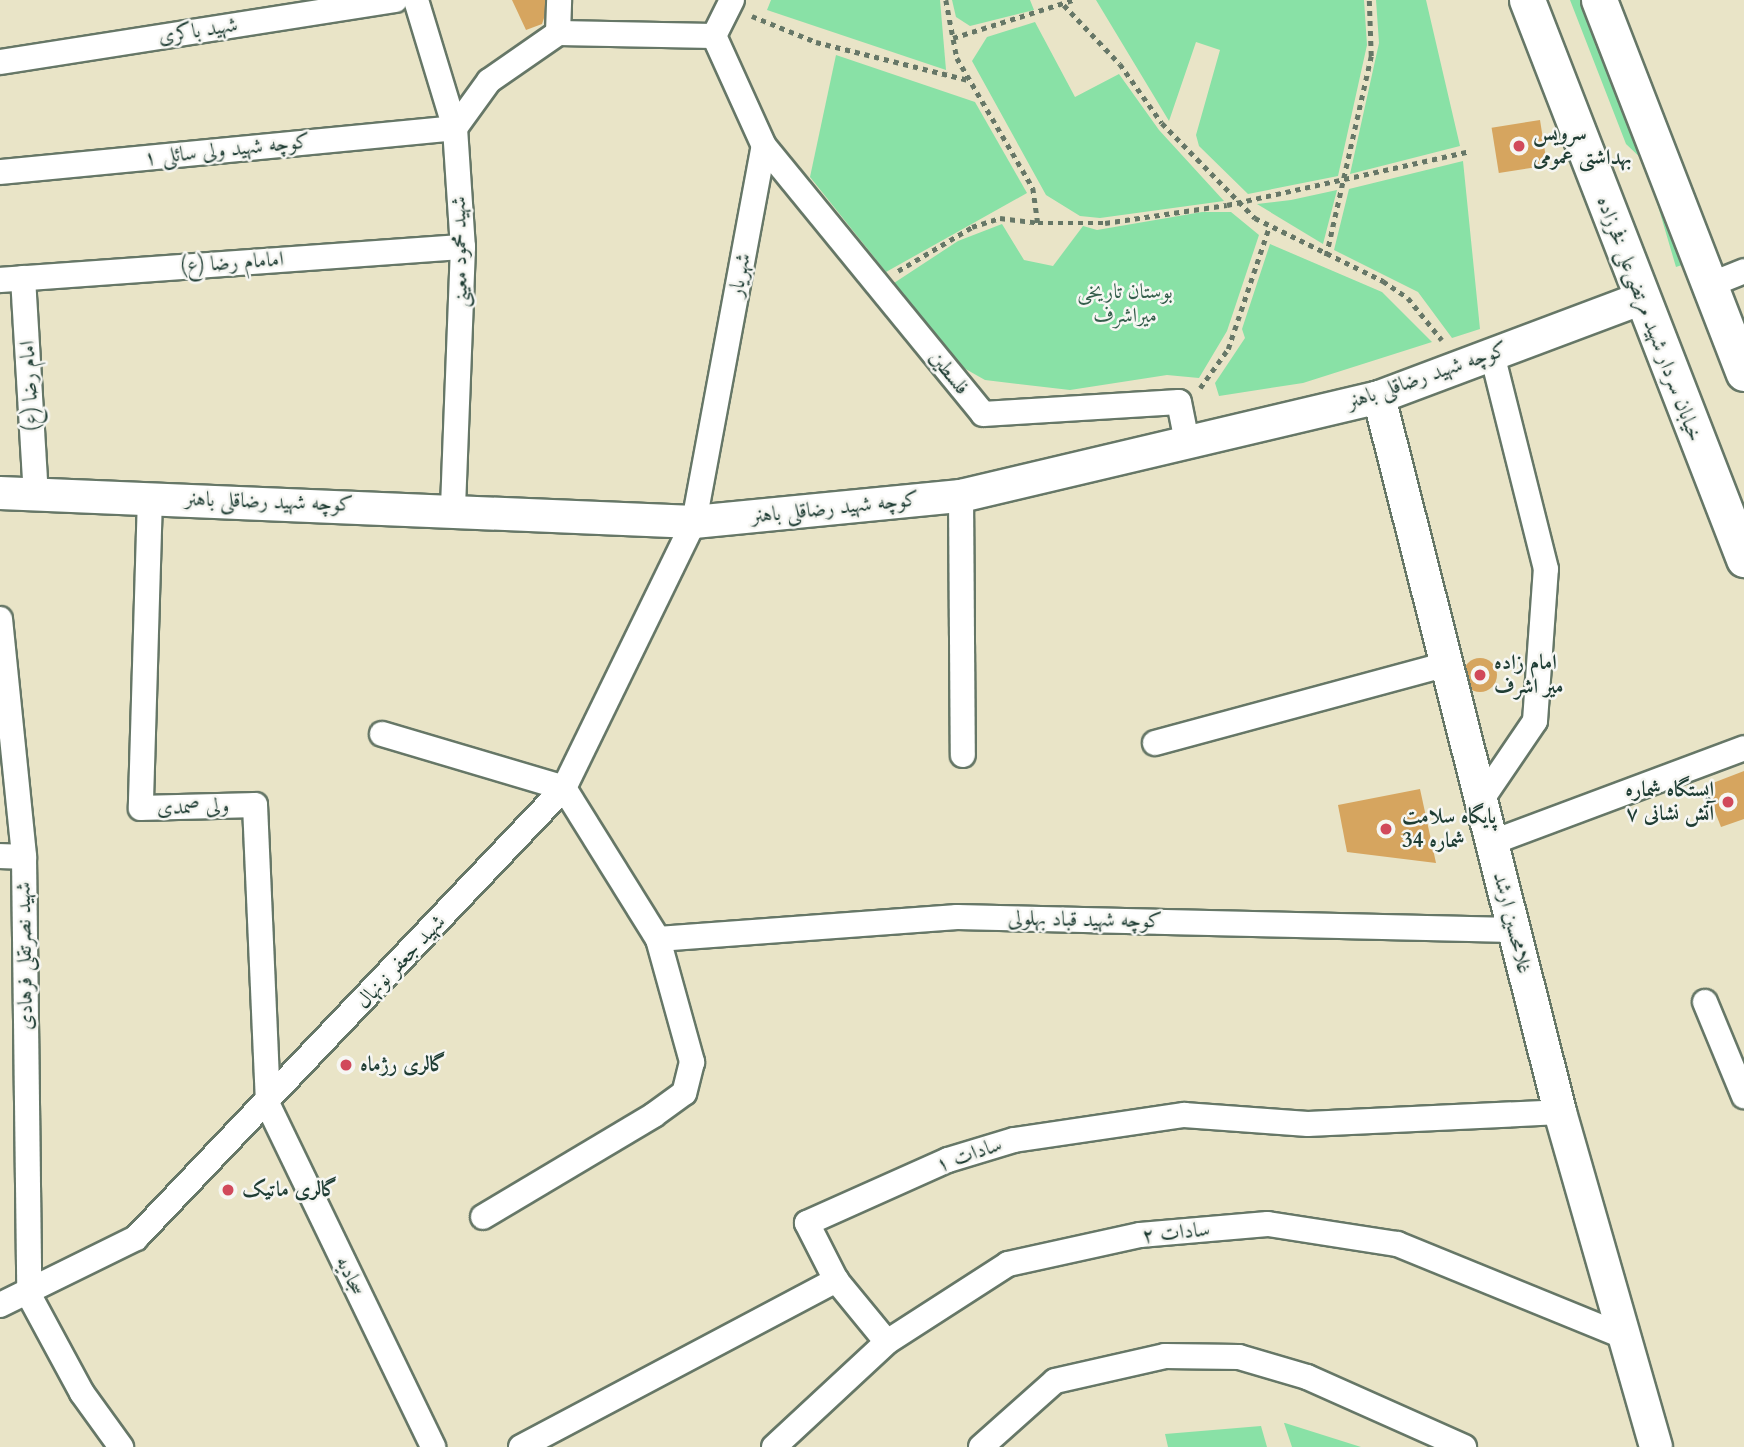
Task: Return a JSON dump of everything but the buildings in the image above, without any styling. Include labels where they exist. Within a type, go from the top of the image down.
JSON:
[{"type":"main road","name":"خیابان سردار شهید مرتضی‌علی فخرزاده","points":[[1527,0],[1640,299],[1744,559]]},
{"type":"main road","points":[[1599,0],[1744,373]]},
{"type":"street","name":"شهید باکری","points":[[0,62],[395,0]]},
{"type":"street","name":"شهید محمود معینی","points":[[416,0],[455,128],[463,247],[453,509]]},
{"type":"street","points":[[558,33],[559,0]]},
{"type":"street","points":[[714,36],[730,3]]},
{"type":"street","points":[[455,128],[489,81],[558,33],[714,36]]},
{"type":"street","points":[[714,36],[764,146]]},
{"type":"street","name":"کوچه شهید ولی سائلی ۱","points":[[0,172],[455,128]]},
{"type":"street","name":"فلسطین","points":[[764,146],[983,414],[1179,402]]},
{"type":"street","name":"شهریار","points":[[694,522],[764,146]]},
{"type":"street","name":"امامام رضا (ع)","points":[[12,279],[463,247]]},
{"type":"street","points":[[1710,285],[1744,271]]},
{"type":"street","name":"امام رضا (ع)","points":[[12,279],[36,494]]},
{"type":"street","name":"کوچه شهید رضاقلی باهنر","points":[[0,493],[453,509],[694,522],[961,496],[1379,397],[1640,299]]},
{"type":"street","points":[[1482,799],[1535,721],[1546,569],[1492,354]]},
{"type":"street","name":"غلامحسین ارشد","points":[[1379,397],[1560,1112],[1656,1447]]},
{"type":"street","points":[[1179,402],[1187,442]]},
{"type":"street","points":[[961,496],[963,755]]},
{"type":"street","name":"ولی صمدی","points":[[150,497],[141,808],[255,805],[268,1105]]},
{"type":"street","name":"شهید جعفر نونهال","points":[[0,1305],[29,1295],[136,1238],[268,1105],[564,788],[694,522]]},
{"type":"street","name":"شهید نصرتقلی فرهادی","points":[[0,619],[29,1295]]},
{"type":"street","points":[[1155,743],[1447,664]]},
{"type":"street","points":[[382,734],[564,788],[658,939],[692,1062],[684,1093],[483,1217]]},
{"type":"street","points":[[1493,842],[1744,748]]},
{"type":"street","name":"کوچه شهید قباد بهلولی","points":[[658,939],[957,917],[1513,930]]},
{"type":"street","points":[[1706,1002],[1744,1096]]},
{"type":"street","name":"سجادیه","points":[[268,1105],[433,1447]]},
{"type":"street","name":"سادات ۱","points":[[836,1280],[807,1223],[948,1160],[1014,1140],[1184,1115],[1308,1125],[1560,1112]]},
{"type":"street","name":"سادات ۲","points":[[774,1447],[887,1342],[1008,1264],[1140,1235],[1268,1224],[1397,1244],[1625,1337]]},
{"type":"street","points":[[521,1447],[836,1280],[887,1342]]},
{"type":"street","points":[[29,1295],[82,1393],[121,1447]]},
{"type":"street","points":[[981,1447],[1055,1381],[1165,1356],[1240,1357],[1307,1377],[1464,1447]]},
{"type":"path","points":[[946,0],[953,38],[968,80],[1033,188],[1038,223]]},
{"type":"path","points":[[953,38],[1073,0]]},
{"type":"path","points":[[1326,256],[1371,56],[1369,0]]},
{"type":"path","points":[[1065,2],[1120,64],[1162,123],[1240,202],[1269,227],[1408,298],[1442,340]]},
{"type":"path","points":[[730,3],[817,41],[968,80]]},
{"type":"path","points":[[921,255],[1000,218],[1038,223],[1105,223],[1240,202],[1343,182],[1467,152]]},
{"type":"path","points":[[1179,402],[1204,386],[1228,349],[1269,227]]},
{"type":"green space","points":[[771,0],[940,0],[946,70],[767,10]]},
{"type":"green space","points":[[952,0],[1030,0],[1034,10],[970,26],[956,17]]},
{"type":"green space","points":[[1096,0],[1364,0],[1367,45],[1338,176],[1248,194],[1199,146],[1196,135],[1220,50],[1196,42],[1169,121]]},
{"type":"green space","points":[[1376,0],[1426,0],[1460,146],[1350,174],[1379,43]]},
{"type":"green space","points":[[1570,0],[1585,0],[1668,214],[1682,265],[1676,267],[1645,162],[1626,144]]},
{"type":"green space","name":"بوستان تاریخی میراشرف","points":[[1035,22],[1075,97],[1119,74],[1159,130],[1224,201],[1100,218],[1080,216],[1046,195],[972,61],[987,37]]},
{"type":"green space","points":[[836,55],[975,102],[1027,193],[886,272],[810,177]]},
{"type":"green space","points":[[1463,161],[1480,329],[1452,338],[1418,292],[1334,250],[1349,189]]},
{"type":"green space","points":[[1337,190],[1323,244],[1257,204],[1291,200]]},
{"type":"green space","name":"بوستان تاریخی میراشرف","points":[[1202,212],[1231,212],[1259,235],[1227,331],[1199,378],[1167,375],[1070,390],[985,380],[962,367],[894,283],[958,241],[1002,224],[1024,260],[1053,266],[1083,226],[1097,230]]},
{"type":"green space","points":[[1270,244],[1382,292],[1432,342],[1303,383],[1219,396],[1215,383],[1245,338],[1242,329]]},
{"type":"green space","points":[[1285,1423],[1361,1447],[1292,1447]]},
{"type":"green space","points":[[1261,1426],[1267,1447],[1168,1447],[1165,1434]]},
{"type":"place","name":"سرویس بهداشتی عمومی","points":[[1519,146]]},
{"type":"place","name":"امام زاده میر اشرف","points":[[1480,675]]},
{"type":"place","name":"ایستگاه شماره ۷ آتش نشانی","points":[[1728,802]]},
{"type":"place","name":"پایگاه سلامت شماره 34","points":[[1386,829]]},
{"type":"place","name":"گالری رژماه","points":[[346,1065]]},
{"type":"place","name":"گالری ماتیک","points":[[228,1190]]}]
